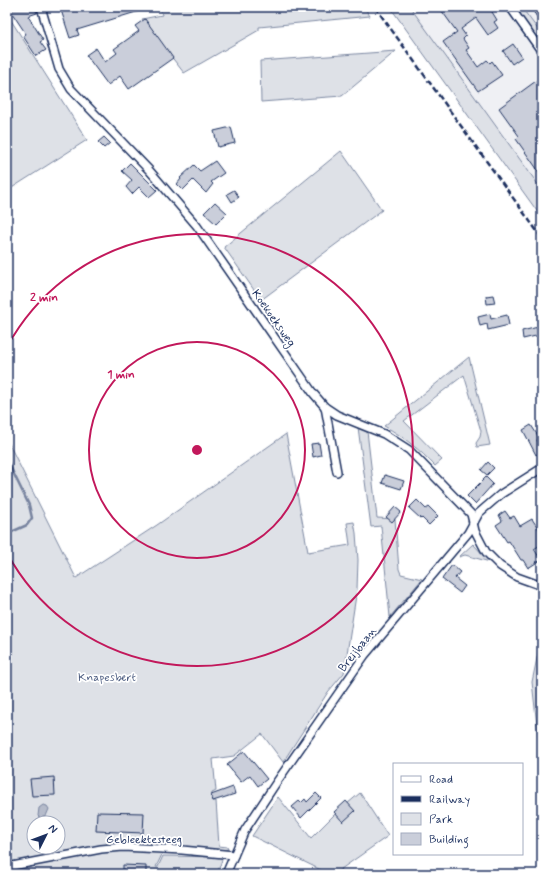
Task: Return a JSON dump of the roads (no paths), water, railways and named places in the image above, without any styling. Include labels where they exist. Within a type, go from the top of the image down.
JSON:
[{"type":"street","name":"Koekoeksweg","points":[[41,7],[59,69],[71,89],[149,170],[197,226],[313,393],[325,407],[336,415],[384,434],[409,450],[471,514],[475,531],[486,552],[500,566],[518,577],[542,586]]},
{"type":"street","points":[[510,7],[542,52]]},
{"type":"street","points":[[325,407],[337,472]]},
{"type":"street","name":"Breijbaan","points":[[226,874],[245,830],[365,655],[468,533],[479,513],[501,494],[542,468]]},
{"type":"street","name":"Gebleektesteeg","points":[[7,867],[123,847],[182,850],[234,855]]},
{"type":"water","points":[[43,805],[47,806],[49,809],[46,815],[38,815],[39,808]]},
{"type":"waterway","points":[[7,460],[29,505],[32,518],[27,525],[7,534]]},
{"type":"railway","points":[[375,7],[542,238]]},
{"type":"park label","name":"Knapesbert","points":[[107,677]]}]
